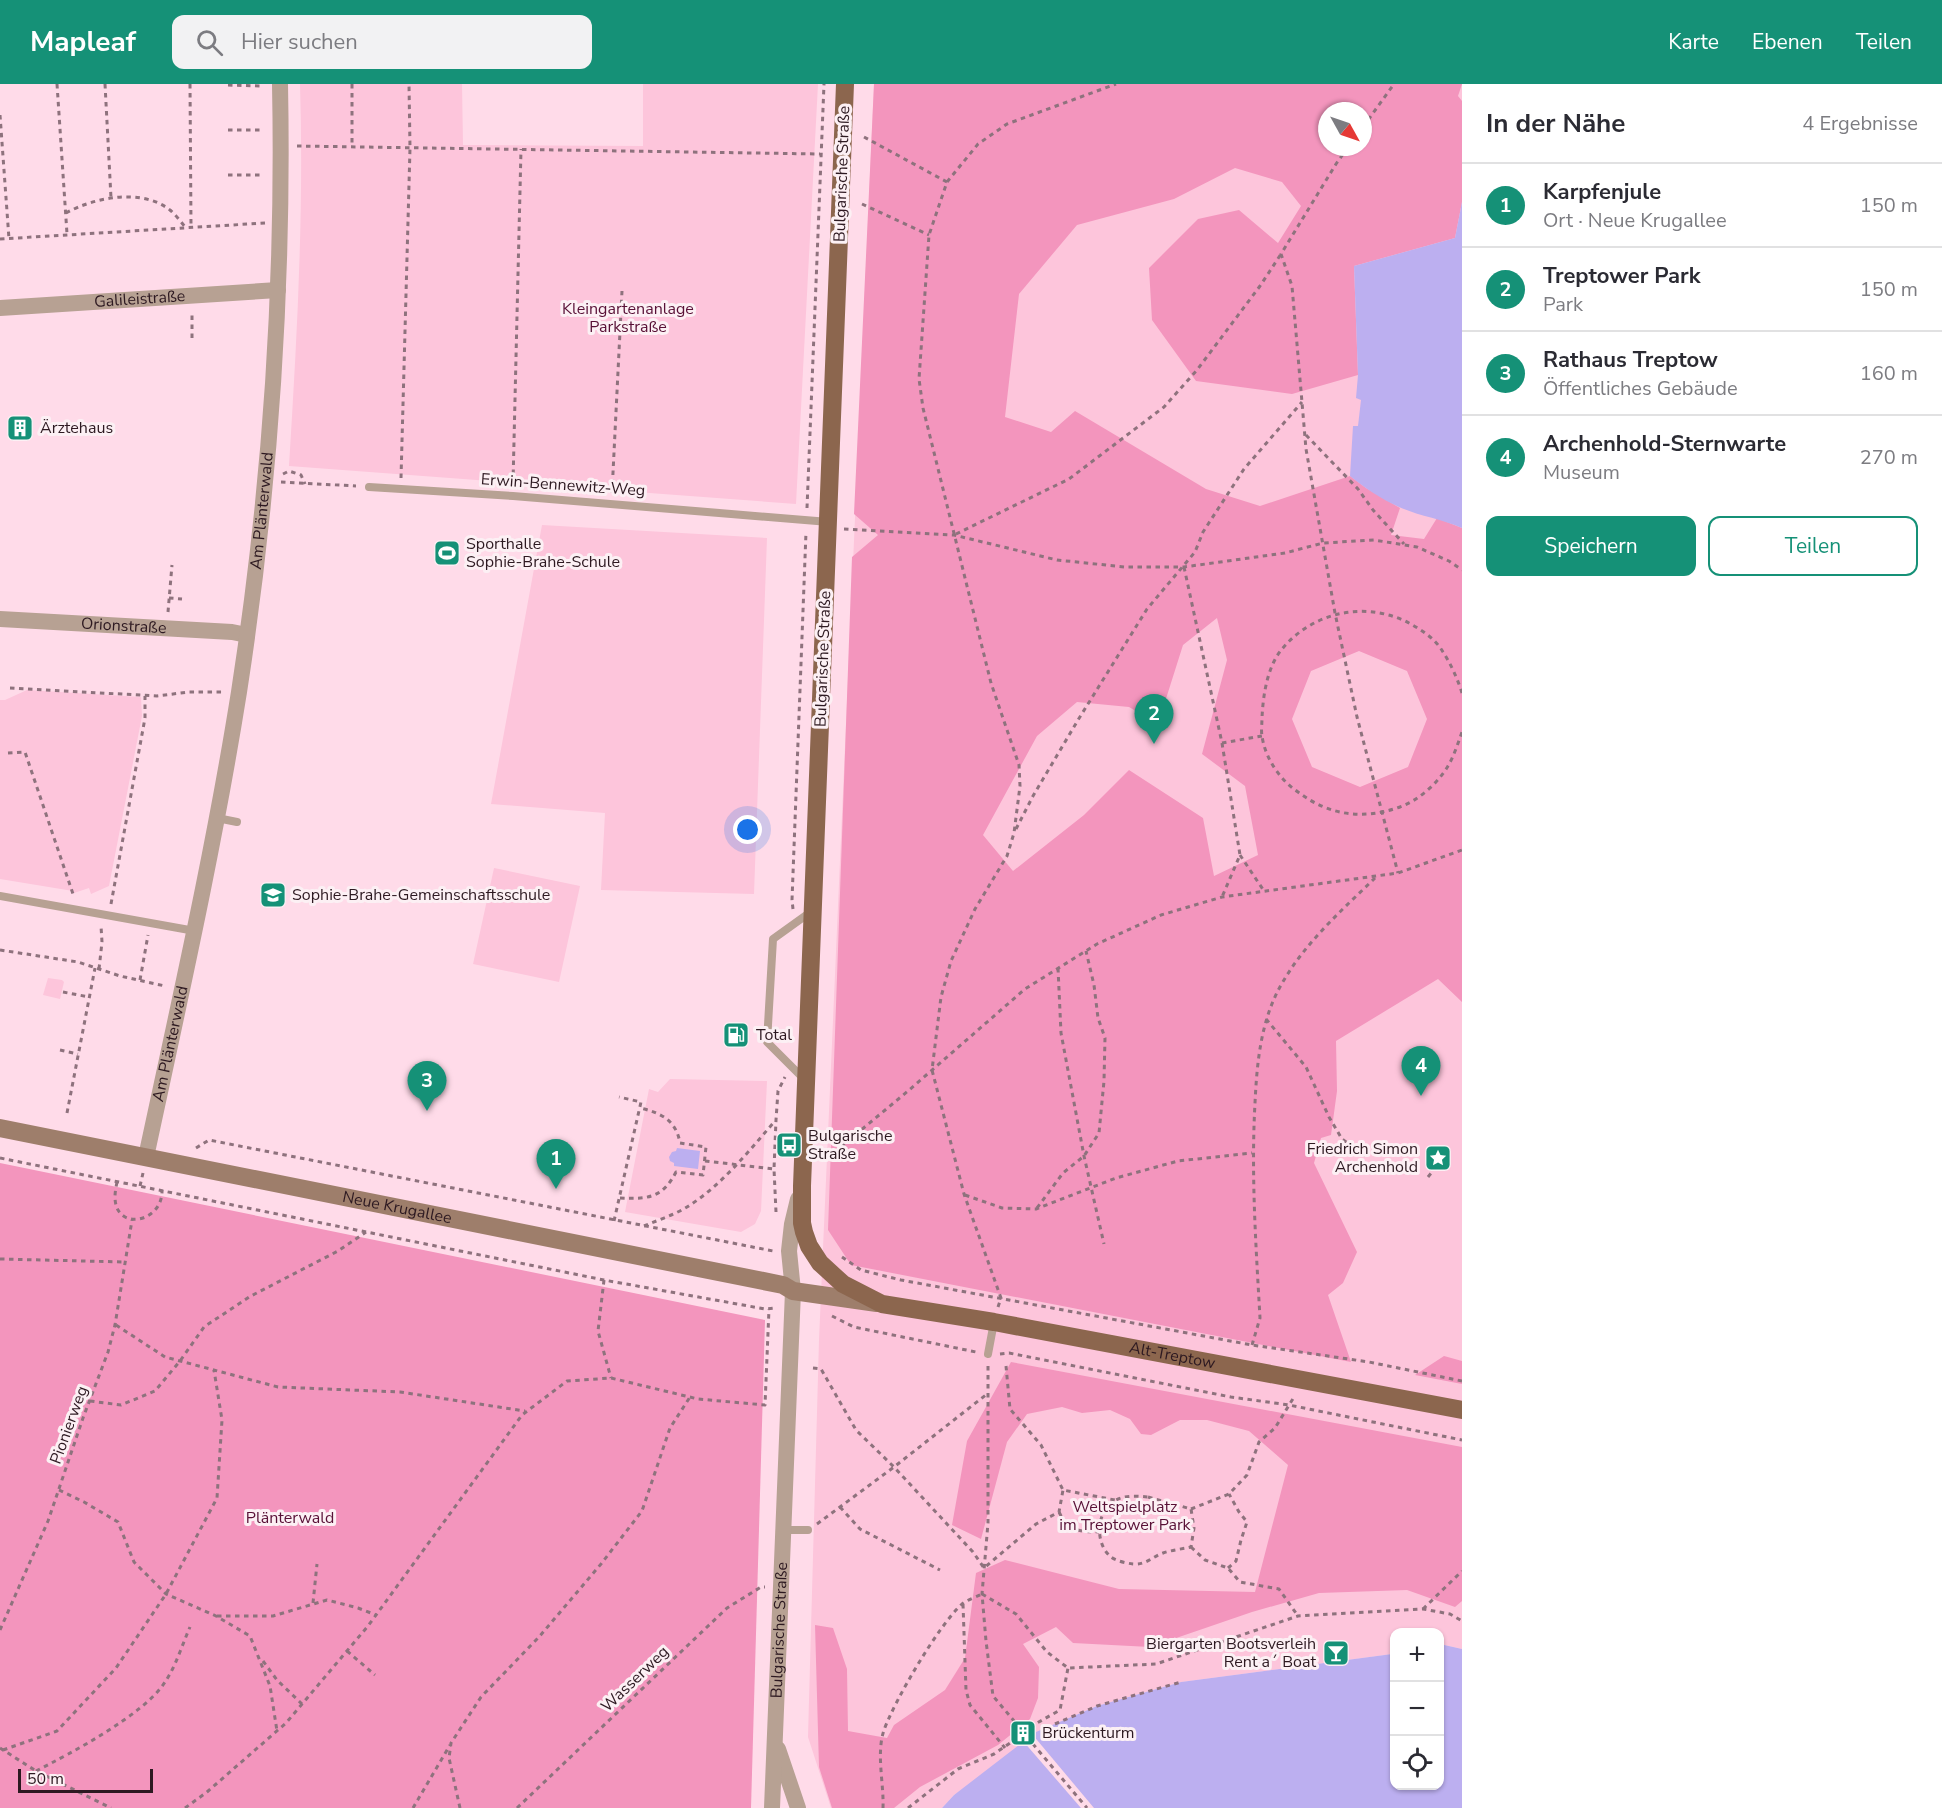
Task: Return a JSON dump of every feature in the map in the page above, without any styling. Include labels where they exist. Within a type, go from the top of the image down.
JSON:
[{"type":"main road","name":"Bulgarische Straße","points":[[802,1186],[845,84]]},
{"type":"main road","name":"Alt-Treptow","points":[[802,1186],[802,1223],[807,1244],[814,1255],[843,1284],[882,1304],[994,1322],[1462,1410]]},
{"type":"street","name":"Am Plänterwald","points":[[146,1157],[195,932],[239,692],[265,482],[276,350],[281,146],[272,85]]},
{"type":"street","name":"Galileistraße","points":[[0,308],[278,290]]},
{"type":"street","name":"Orionstraße","points":[[0,619],[232,632],[247,635]]},
{"type":"street","name":"Neue Krugallee","points":[[0,1128],[783,1285],[793,1291]]},
{"type":"street","name":"Bulgarische Straße","points":[[772,1808],[793,1291],[789,1251],[792,1224],[802,1186]]},
{"type":"street","name":"Alt-Treptow","points":[[793,1291],[882,1304]]},
{"type":"street","name":"Bulgarische Straße","points":[[774,1737],[798,1808]]},
{"type":"lane","name":"Erwin-Bennewitz-Weg","points":[[369,487],[513,496],[829,522]]},
{"type":"lane","points":[[216,818],[237,822]]},
{"type":"lane","points":[[0,896],[195,932]]},
{"type":"lane","points":[[806,1081],[766,1042],[773,939],[812,911]]},
{"type":"lane","points":[[988,1354],[994,1322]]},
{"type":"lane","points":[[783,1530],[808,1530]]},
{"type":"path","points":[[57,84],[67,234]]},
{"type":"path","points":[[105,84],[111,198]]},
{"type":"path","points":[[188,227],[190,84]]},
{"type":"path","points":[[352,84],[352,147]]},
{"type":"path","points":[[401,489],[410,148],[409,84]]},
{"type":"path","points":[[796,923],[792,900],[824,84]]},
{"type":"path","points":[[994,1322],[1001,1298],[964,1194],[932,1070],[941,997],[951,961],[975,909],[1007,856],[1014,833],[1020,786],[1019,765],[991,683],[923,408],[919,379],[929,235],[947,182],[978,144],[1007,124],[1116,84]]},
{"type":"path","points":[[1372,115],[1394,84]]},
{"type":"path","points":[[228,86],[272,85]]},
{"type":"path","points":[[0,115],[9,239]]},
{"type":"path","points":[[228,130],[264,130]]},
{"type":"path","points":[[864,137],[947,182]]},
{"type":"path","points":[[281,146],[820,154]]},
{"type":"path","points":[[513,496],[521,149]]},
{"type":"path","points":[[954,535],[1069,478],[1164,407],[1197,370],[1260,286],[1342,156]]},
{"type":"path","points":[[228,175],[264,175]]},
{"type":"path","points":[[66,213],[77,207],[124,196],[160,204],[188,227]]},
{"type":"path","points":[[862,204],[929,235]]},
{"type":"path","points":[[0,239],[265,223]]},
{"type":"path","points":[[1281,254],[1292,286],[1305,434],[1335,613],[1357,717],[1398,873]]},
{"type":"path","points":[[611,504],[622,291]]},
{"type":"path","points":[[192,296],[192,338]]},
{"type":"path","points":[[1014,833],[1033,796],[1147,609],[1195,552],[1203,532],[1244,469],[1302,402]]},
{"type":"path","points":[[1305,434],[1358,489],[1404,545]]},
{"type":"path","points":[[265,482],[289,471],[301,475],[304,484]]},
{"type":"path","points":[[285,482],[369,487]]},
{"type":"path","points":[[829,522],[843,529],[954,535],[1057,560],[1125,567],[1184,567],[1285,553],[1323,543],[1374,540],[1428,552],[1449,561],[1462,570]]},
{"type":"path","points":[[166,629],[172,565]]},
{"type":"path","points":[[1184,567],[1222,743],[1240,855],[1264,891]]},
{"type":"path","points":[[169,598],[182,599]]},
{"type":"path","points":[[1462,693],[1443,650],[1419,628],[1390,614],[1358,610],[1335,613],[1302,632],[1281,650],[1268,676],[1262,704],[1262,736],[1270,761],[1289,786],[1315,805],[1345,814],[1382,813],[1405,805],[1430,789],[1449,765],[1462,732]]},
{"type":"path","points":[[10,688],[145,696],[189,692],[239,692]]},
{"type":"path","points":[[112,898],[145,718],[145,696]]},
{"type":"path","points":[[1222,743],[1262,736]]},
{"type":"path","points":[[8,753],[25,752],[78,910]]},
{"type":"path","points":[[803,1158],[825,1160],[1025,989],[1097,944],[1161,915],[1222,897],[1398,873],[1462,850]]},
{"type":"path","points":[[1222,897],[1240,855]]},
{"type":"path","points":[[1252,1345],[1260,1318],[1252,1153],[1257,1064],[1266,1019],[1283,981],[1303,954],[1376,876]]},
{"type":"path","points":[[67,1113],[102,942],[100,923],[102,915]]},
{"type":"path","points":[[140,980],[150,923]]},
{"type":"path","points":[[0,950],[78,962],[140,980],[182,989]]},
{"type":"path","points":[[1036,1209],[1063,1173],[1084,1156],[1099,1133],[1105,1038],[1098,1018],[1094,985],[1086,951]]},
{"type":"path","points":[[1058,968],[1061,1033],[1084,1156],[1104,1244]]},
{"type":"path","points":[[63,992],[89,997]]},
{"type":"path","points":[[1266,1019],[1306,1068],[1329,1118],[1342,1139],[1365,1156]]},
{"type":"path","points":[[60,1050],[78,1054]]},
{"type":"path","points":[[779,1219],[775,1209],[774,1169],[778,1091],[790,1065]]},
{"type":"path","points":[[614,1221],[641,1102],[619,1097]]},
{"type":"path","points":[[620,1198],[639,1199],[661,1192],[675,1172],[703,1175],[706,1147],[680,1143],[678,1134],[669,1120],[662,1114],[640,1108]]},
{"type":"path","points":[[642,1227],[686,1208],[708,1192],[737,1165],[776,1120]]},
{"type":"path","points":[[209,1140],[642,1227],[781,1252]]},
{"type":"path","points":[[775,1144],[782,1145]]},
{"type":"path","points":[[1428,1177],[1449,1151]]},
{"type":"path","points":[[964,1194],[1002,1208],[1036,1209],[1116,1178],[1178,1161],[1252,1153]]},
{"type":"path","points":[[0,1158],[604,1280],[769,1308],[783,1307]]},
{"type":"path","points":[[705,1161],[774,1169]]},
{"type":"path","points":[[117,1181],[114,1198],[117,1208],[132,1220],[143,1219],[151,1214],[159,1206],[162,1190]]},
{"type":"path","name":"Pionierweg","points":[[0,1630],[48,1521],[108,1352],[115,1325],[132,1220]]},
{"type":"path","points":[[90,1401],[121,1405],[154,1391],[204,1328],[249,1297],[338,1251],[366,1232]]},
{"type":"path","points":[[839,1255],[861,1270],[901,1280],[1252,1345],[1369,1362],[1462,1381]]},
{"type":"path","points":[[0,1259],[125,1262]]},
{"type":"path","points":[[604,1280],[598,1331],[611,1378]]},
{"type":"path","points":[[185,1808],[207,1792],[277,1731],[302,1704],[376,1615],[525,1411],[567,1381],[611,1378],[690,1397],[765,1405],[769,1308]]},
{"type":"path","points":[[827,1313],[854,1327],[988,1354],[988,1500],[982,1594],[993,1696],[1020,1728]]},
{"type":"path","points":[[115,1325],[165,1357],[278,1387],[400,1392],[525,1411]]},
{"type":"path","points":[[1009,1353],[1462,1440]]},
{"type":"path","points":[[1006,1366],[1010,1409],[1041,1445],[1063,1490],[1059,1512],[1066,1525],[1078,1531],[1099,1532]]},
{"type":"path","points":[[813,1368],[821,1370],[856,1430],[894,1467],[973,1552],[984,1568]]},
{"type":"path","points":[[2,1749],[57,1731],[116,1668],[166,1594],[217,1498],[222,1420],[214,1370]]},
{"type":"path","points":[[808,1530],[894,1467],[987,1394]]},
{"type":"path","points":[[413,1808],[481,1697],[539,1637],[601,1564],[642,1511],[670,1428],[690,1397]]},
{"type":"path","points":[[1063,1490],[1115,1500],[1148,1497],[1191,1509],[1229,1494],[1247,1475],[1259,1442],[1275,1428],[1289,1405]]},
{"type":"path","points":[[58,1490],[118,1522],[134,1562],[166,1594],[216,1616],[250,1636],[270,1686],[277,1731]]},
{"type":"path","points":[[1228,1568],[1236,1562],[1247,1522],[1229,1494]]},
{"type":"path","points":[[1115,1500],[1106,1508],[1101,1518],[1099,1532],[1110,1557],[1135,1564],[1149,1562],[1163,1553],[1191,1547]]},
{"type":"path","points":[[840,1507],[860,1529],[940,1570]]},
{"type":"path","points":[[1191,1509],[1194,1528],[1191,1547]]},
{"type":"path","points":[[984,1568],[1036,1524],[1059,1512]]},
{"type":"path","points":[[1191,1547],[1205,1560],[1228,1568],[1240,1582],[1280,1589],[1298,1616]]},
{"type":"path","points":[[313,1603],[317,1564]]},
{"type":"path","points":[[1423,1609],[1462,1571]]},
{"type":"path","name":"Wasserweg","points":[[517,1808],[727,1608],[761,1587],[780,1588]]},
{"type":"path","points":[[883,1808],[881,1759],[884,1731],[922,1658],[963,1603],[982,1594]]},
{"type":"path","points":[[982,1594],[1016,1614],[1047,1652],[1068,1668],[1156,1664],[1298,1616],[1423,1609],[1450,1614],[1462,1621]]},
{"type":"path","points":[[216,1616],[273,1616],[327,1600],[376,1615]]},
{"type":"path","points":[[963,1603],[966,1690],[970,1705],[1005,1748]]},
{"type":"path","points":[[36,1771],[70,1754],[136,1712],[165,1683],[190,1627]]},
{"type":"path","points":[[347,1651],[375,1675]]},
{"type":"path","points":[[260,1658],[276,1680],[302,1704]]},
{"type":"path","points":[[1030,1727],[1060,1710],[1068,1668]]},
{"type":"path","points":[[1055,1724],[1097,1706],[1181,1682]]},
{"type":"path","points":[[1027,1737],[1087,1808]]},
{"type":"path","points":[[908,1808],[958,1769],[1005,1748],[1016,1739]]},
{"type":"path","points":[[451,1743],[449,1758],[460,1808]]},
{"type":"path","points":[[2,1749],[36,1771],[111,1808]]},
{"type":"green space","name":"Kleingartenanlage Parkstraße","points":[[300,84],[462,84],[463,145],[643,146],[643,84],[818,84],[796,504],[289,466],[300,227]]},
{"type":"green space","name":"Weltspielplatz im Treptower Park","points":[[874,84],[1462,84],[1462,1649],[1444,1645],[1444,1628],[1390,1628],[1390,1654],[1181,1682],[1097,1706],[1055,1724],[954,1795],[942,1808],[831,1808],[808,1737],[819,1340]]},
{"type":"green space","points":[[874,84],[1462,84],[1458,96],[1462,101],[1462,202],[1455,238],[1354,266],[1358,375],[1292,394],[1196,381],[1152,320],[1149,268],[1198,219],[1239,210],[1278,243],[1301,206],[1282,182],[1235,168],[1174,199],[1077,225],[1019,294],[1005,417],[1051,432],[1075,411],[1206,489],[1260,506],[1350,476],[1400,508],[1391,535],[1424,539],[1437,518],[1462,528],[1462,1002],[1438,979],[1336,1041],[1337,1091],[1331,1135],[1321,1138],[1314,1163],[1357,1252],[1343,1283],[1328,1295],[1351,1362],[851,1265],[828,1230],[852,557],[878,535],[854,514]],"holes":[[[1217,618],[1227,660],[1202,754],[1245,786],[1258,855],[1214,876],[1203,818],[1129,770],[1084,815],[1013,871],[983,835],[1037,736],[1077,702],[1129,707],[1158,724],[1183,645]],[[1359,651],[1407,671],[1427,719],[1408,767],[1360,787],[1312,767],[1292,719],[1311,671]]]},
{"type":"green space","points":[[542,525],[767,538],[754,894],[601,890],[605,813],[491,804]]},
{"type":"green space","points":[[27,690],[141,697],[142,716],[109,886],[91,894],[89,888],[74,893],[0,879],[0,700]]},
{"type":"green space","points":[[494,868],[580,886],[559,982],[473,964]]},
{"type":"green space","points":[[48,978],[64,982],[60,999],[43,995]]},
{"type":"green space","points":[[670,1079],[767,1081],[761,1211],[755,1224],[741,1232],[625,1212],[649,1089],[658,1092]]},
{"type":"green space","name":"Plänterwald","points":[[0,1163],[765,1320],[751,1808],[0,1808]]},
{"type":"green space","points":[[1444,1356],[1462,1361],[1462,1384],[1415,1375]]},
{"type":"green space","points":[[1011,1362],[1462,1447],[1462,1601],[1455,1607],[1407,1590],[1319,1593],[1252,1612],[1150,1647],[1073,1643],[1056,1627],[1023,1644],[1039,1667],[1038,1698],[1030,1719],[998,1745],[920,1787],[894,1808],[832,1808],[819,1767],[815,1625],[833,1628],[847,1669],[848,1731],[887,1738],[894,1725],[945,1690],[965,1658],[976,1573],[1005,1560],[1119,1589],[1255,1592],[1288,1465],[1249,1431],[1207,1420],[1180,1420],[1151,1435],[1141,1434],[1130,1419],[1110,1410],[1082,1413],[1062,1407],[1027,1414],[1007,1442],[981,1539],[952,1525],[967,1441]]},
{"type":"shaded area","points":[[1462,202],[1462,528],[1399,507],[1373,493],[1350,476],[1353,426],[1358,426],[1361,400],[1356,398],[1358,375],[1354,266],[1455,238]]},
{"type":"shaded area","points":[[677,1148],[700,1151],[698,1169],[674,1166],[669,1157]]},
{"type":"shaded area","points":[[1444,1645],[1462,1649],[1462,1808],[942,1808],[954,1795],[1036,1732],[1097,1706],[1181,1682],[1390,1654],[1390,1790],[1444,1790]]},
{"type":"pier","points":[[1032,1734],[1094,1808],[1081,1808],[1023,1741]]},
{"type":"place","name":"Ärztehaus","points":[[20,428]]},
{"type":"place","name":"Sporthalle Sophie-Brahe-Schule","points":[[447,553]]},
{"type":"place","name":"Treptower Park","points":[[1154,744]]},
{"type":"place","name":"Sophie-Brahe-Gemeinschaftsschule","points":[[273,895]]},
{"type":"place","name":"Total","points":[[736,1035]]},
{"type":"place","name":"Archenhold-Sternwarte","points":[[1421,1096]]},
{"type":"place","name":"Rathaus Treptow","points":[[427,1111]]},
{"type":"place","name":"Bulgarische Straße","points":[[789,1145]]},
{"type":"place","name":"Friedrich Simon Archenhold","points":[[1438,1158]]},
{"type":"place","name":"Karpfenjule","points":[[556,1189]]},
{"type":"place","name":"Biergarten Bootsverleih Rent a´ Boat","points":[[1336,1653]]},
{"type":"place","name":"Brückenturm","points":[[1023,1733]]}]
